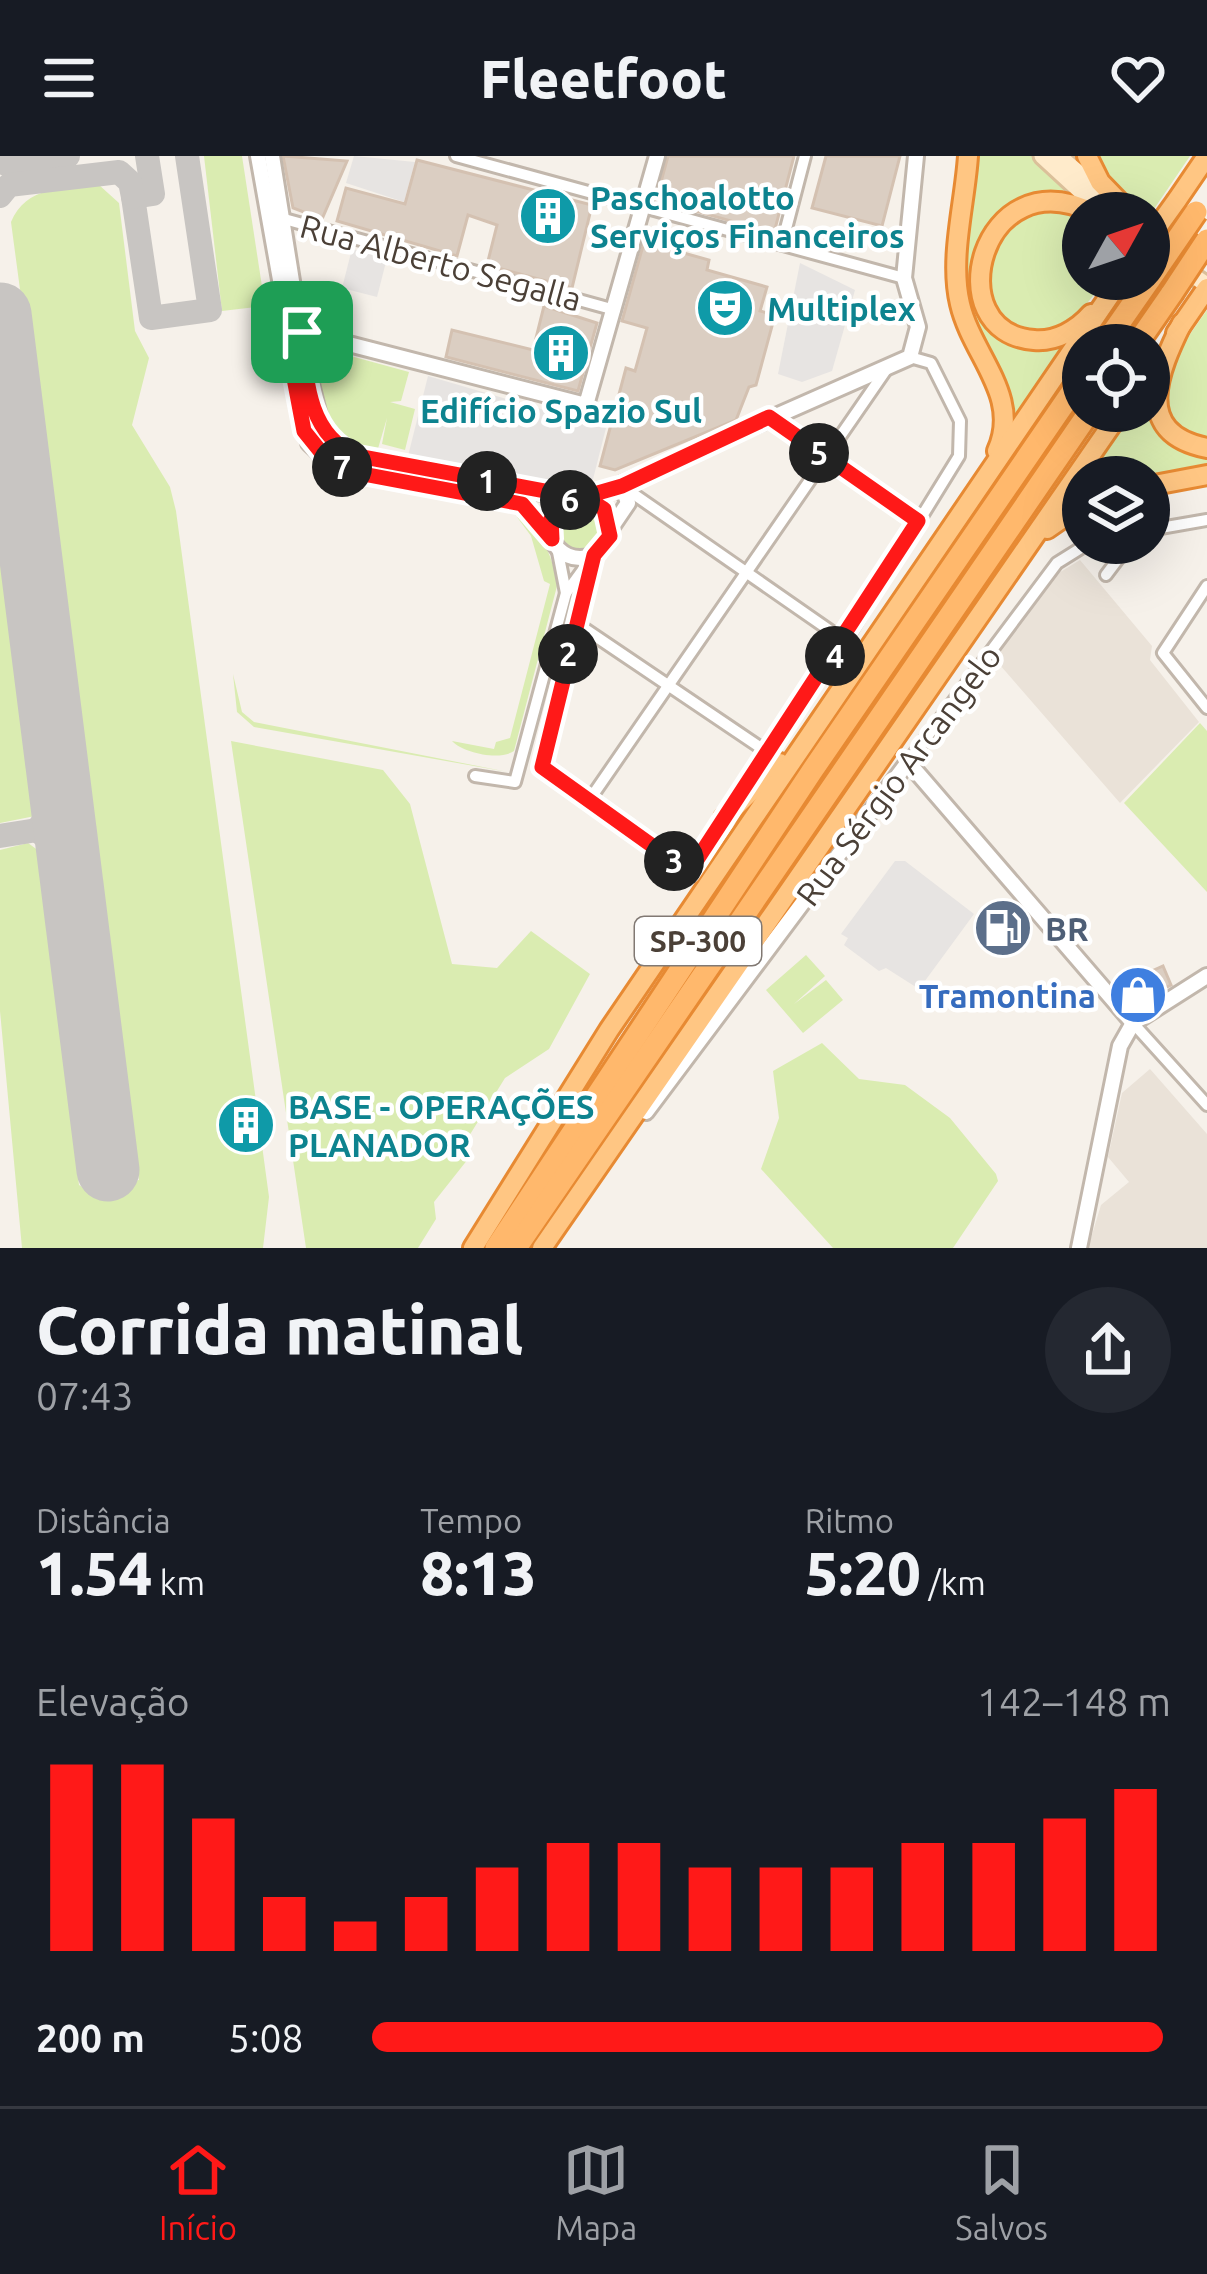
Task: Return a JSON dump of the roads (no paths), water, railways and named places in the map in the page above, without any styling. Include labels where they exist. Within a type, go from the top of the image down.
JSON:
[{"type":"highway","points":[[968,156],[958,294],[964,320],[1000,390],[1006,420],[1000,446],[971,501]]},
{"type":"highway","points":[[1087,156],[1109,192]]},
{"type":"highway","points":[[1170,240],[1190,201],[1203,156]]},
{"type":"highway","points":[[1062,203],[1037,202],[1000,223],[980,262],[986,306],[1017,336],[1048,340],[1085,321],[1103,300]]},
{"type":"highway","points":[[1151,324],[1207,240]]},
{"type":"highway","points":[[1170,341],[1207,286]]},
{"type":"highway","points":[[724,818],[813,730],[1107,300]]},
{"type":"highway","points":[[1188,315],[1159,372],[1156,400],[1174,434],[1207,448]]},
{"type":"highway","name":"SP-300","points":[[496,1248],[812,771],[1062,407]]},
{"type":"highway","name":"SP-300","points":[[516,1248],[1076,432]]},
{"type":"highway","points":[[580,1193],[1106,432]]},
{"type":"highway","points":[[1170,482],[1207,475]]},
{"type":"highway","points":[[1018,558],[1062,518]]},
{"type":"highway","name":"SP-300","points":[[473,1248],[609,1030],[813,730]]},
{"type":"highway","name":"Rua Sérgio Arcangelo","points":[[542,1248],[580,1193]]},
{"type":"main road","points":[[1042,156],[1081,192]]},
{"type":"main road","points":[[1059,156],[1103,192]]},
{"type":"main road","points":[[1170,241],[1207,267]]},
{"type":"main road","points":[[1170,259],[1207,286]]},
{"type":"street","points":[[258,156],[324,436],[358,456],[580,499],[604,509],[611,528]]},
{"type":"street","points":[[272,156],[283,320],[309,443],[329,462],[363,474],[522,504],[555,543],[575,558],[594,555]]},
{"type":"street","points":[[456,156],[904,278]]},
{"type":"street","points":[[283,320],[323,338],[586,405],[657,156]]},
{"type":"street","points":[[782,244],[805,156]]},
{"type":"street","points":[[910,357],[918,327],[904,278],[916,156]]},
{"type":"street","name":"Rua Alberto Segalla","points":[[275,217],[616,310]]},
{"type":"street","points":[[304,356],[323,338]]},
{"type":"street","points":[[566,593],[555,543],[556,510],[622,486],[910,357],[931,363],[954,403],[961,438],[952,472],[689,872],[542,767],[594,555]]},
{"type":"street","points":[[588,802],[888,367]]},
{"type":"street","points":[[769,417],[918,521]]},
{"type":"street","points":[[622,486],[845,640]]},
{"type":"street","points":[[476,776],[515,782],[566,593],[607,543],[628,503],[622,486]]},
{"type":"street","points":[[1170,526],[1207,520]]},
{"type":"street","name":"Rua Sérgio Arcangelo","points":[[580,1193],[1035,589],[1062,560]]},
{"type":"street","points":[[1106,574],[1114,564]]},
{"type":"street","points":[[1207,586],[1163,655],[1207,708]]},
{"type":"street","points":[[576,622],[770,754]]},
{"type":"street","points":[[908,763],[1207,1105]]},
{"type":"street","points":[[1079,1248],[1114,1048],[1133,1023],[1207,976]]},
{"type":"place","name":"Paschoalotto Serviços Financeiros","points":[[548,216]]},
{"type":"place","name":"Multiplex","points":[[725,308]]},
{"type":"place","name":"Edifício Spazio Sul","points":[[561,353]]},
{"type":"place","name":"BR","points":[[1003,928]]},
{"type":"place","name":"Tramontina","points":[[1138,995]]},
{"type":"place","name":"BASE - OPERAÇÕES PLANADOR","points":[[246,1125]]}]
